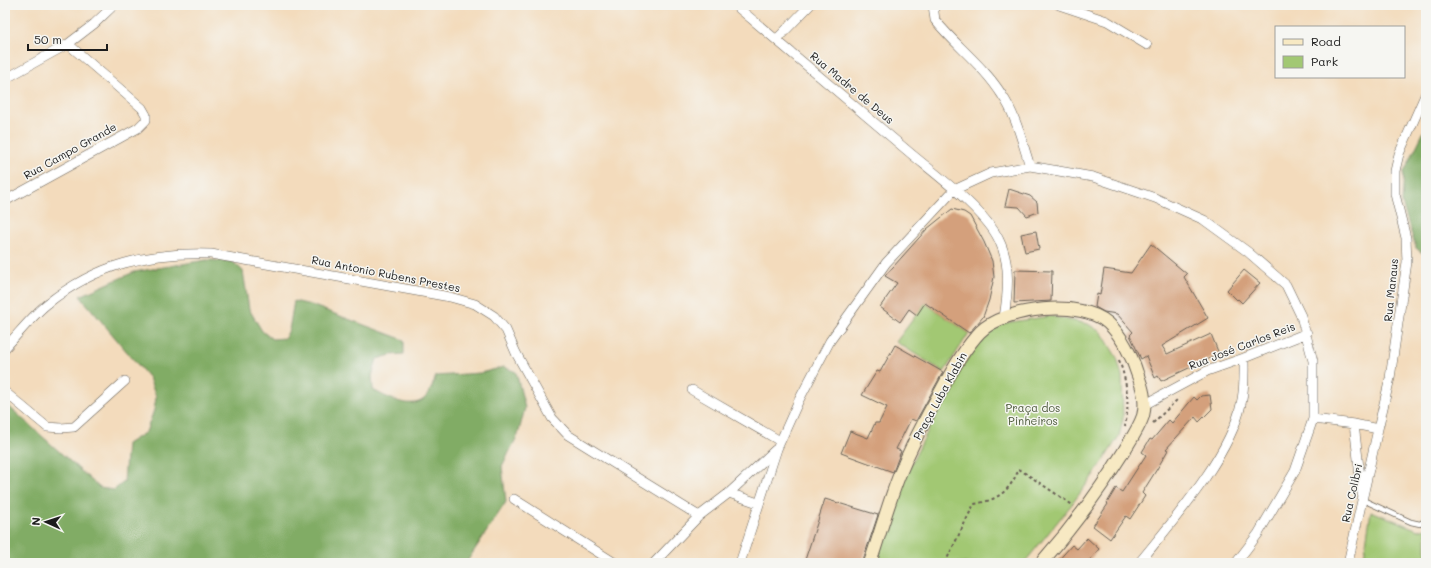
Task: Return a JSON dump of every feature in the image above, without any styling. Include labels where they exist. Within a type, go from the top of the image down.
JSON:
[{"type":"main road","name":"Praça Luba Klabin","points":[[870,563],[899,477],[920,429],[968,346],[982,330],[1004,318],[1031,311],[1063,309],[1081,311],[1097,316],[1108,323],[1117,334],[1135,365],[1144,396],[1143,416],[1130,442],[1113,468],[1082,511],[1041,563]]},
{"type":"street","points":[[5,79],[68,44],[94,24],[114,5]]},
{"type":"street","name":"Rua Madre de Deus","points":[[735,5],[954,190],[989,224],[1000,241],[1005,259],[1008,279],[1004,318]]},
{"type":"street","points":[[776,40],[810,5]]},
{"type":"street","points":[[933,5],[935,20],[957,42],[1002,95],[1013,117],[1030,166]]},
{"type":"street","points":[[1059,5],[1107,21],[1147,45]]},
{"type":"street","name":"Rua Campo Grande","points":[[5,201],[138,128],[146,120],[146,115],[142,108],[68,44]]},
{"type":"street","name":"Rua Manaus","points":[[1378,429],[1390,378],[1407,262],[1406,238],[1395,194],[1395,171],[1399,154],[1426,93]]},
{"type":"street","points":[[740,563],[758,502],[778,445],[830,341],[886,263],[954,190],[991,173],[1030,166],[1093,177],[1155,198],[1204,220],[1248,252],[1286,285],[1301,316],[1313,361],[1312,419],[1295,471],[1258,534],[1236,563]]},
{"type":"street","name":"Rua Antonio Rubens Prestes","points":[[5,348],[46,304],[82,279],[123,263],[178,253],[211,254],[450,296],[475,304],[494,316],[506,330],[516,353],[552,418],[568,435],[700,516]]},
{"type":"street","name":"Rua José Carlos Reis","points":[[1144,405],[1206,370],[1244,358],[1307,334]]},
{"type":"street","points":[[1139,563],[1212,468],[1233,430],[1241,405],[1244,386],[1244,358]]},
{"type":"street","points":[[5,392],[47,427],[74,427],[125,381]]},
{"type":"street","points":[[692,390],[778,445]]},
{"type":"street","points":[[1312,419],[1354,424],[1378,429]]},
{"type":"street","points":[[1354,424],[1363,500]]},
{"type":"street","name":"Rua Colibri","points":[[1348,563],[1378,429]]},
{"type":"street","points":[[654,563],[700,516],[729,493],[778,445]]},
{"type":"street","points":[[729,493],[758,502]]},
{"type":"street","points":[[514,499],[615,563]]},
{"type":"lane","points":[[1363,500],[1411,522],[1420,524],[1426,520]]},
{"type":"path","points":[[1118,356],[1125,377],[1128,411],[1124,432]]},
{"type":"path","points":[[1148,428],[1181,396]]},
{"type":"path","points":[[945,563],[974,504],[995,500],[1005,492],[1019,469],[1082,511]]},
{"type":"green space","points":[[1426,127],[1426,256],[1416,248],[1402,203],[1404,172]]},
{"type":"green space","points":[[206,260],[232,261],[243,271],[249,309],[262,331],[272,339],[285,338],[289,330],[294,301],[311,305],[404,340],[404,354],[391,355],[377,359],[372,376],[373,390],[391,399],[405,403],[412,403],[424,399],[428,394],[436,376],[480,373],[504,367],[516,372],[525,408],[518,435],[502,466],[506,502],[466,563],[5,563],[5,403],[100,488],[114,490],[124,482],[127,444],[146,432],[154,410],[156,397],[149,378],[80,296],[134,272]]},
{"type":"green space","points":[[925,303],[969,333],[944,372],[896,342]]},
{"type":"green space","name":"Praça dos Pinheiros","points":[[1050,316],[1088,324],[1102,333],[1117,358],[1122,376],[1123,419],[1119,436],[1100,466],[1072,504],[1024,563],[876,563],[904,478],[953,381],[976,345],[986,332],[1005,323]]},
{"type":"green space","points":[[1371,511],[1418,530],[1426,528],[1426,563],[1363,563]]},
{"type":"building","points":[[1009,189],[1030,196],[1037,202],[1038,212],[1027,216],[1019,207],[1005,206]]},
{"type":"building","points":[[952,209],[964,212],[970,216],[992,261],[994,277],[989,300],[983,317],[969,333],[925,303],[917,315],[909,309],[900,322],[880,307],[897,283],[885,276],[927,229]]},
{"type":"building","points":[[1036,231],[1039,249],[1025,252],[1021,234]]},
{"type":"building","points":[[1151,244],[1187,274],[1184,277],[1208,318],[1162,346],[1167,354],[1211,334],[1219,354],[1161,381],[1158,376],[1155,378],[1146,356],[1141,359],[1130,335],[1133,332],[1117,314],[1104,312],[1095,307],[1097,294],[1100,295],[1104,269],[1131,273]]},
{"type":"building","points":[[1015,270],[1052,271],[1051,301],[1014,303]]},
{"type":"building","points":[[1244,270],[1260,283],[1242,303],[1227,290]]},
{"type":"building","points":[[895,345],[943,372],[916,421],[911,419],[896,449],[901,451],[893,472],[841,453],[850,431],[868,438],[875,423],[879,423],[887,407],[862,395],[877,371],[880,372]]},
{"type":"building","points":[[1210,395],[1212,409],[1199,422],[1195,417],[1166,449],[1168,450],[1142,493],[1145,496],[1130,519],[1126,516],[1110,539],[1093,526],[1108,504],[1107,503],[1116,488],[1122,492],[1146,455],[1142,452],[1150,439],[1152,440],[1169,420],[1172,423],[1194,397],[1197,400],[1201,396]]},
{"type":"building","points":[[825,499],[878,515],[862,563],[804,563]]},
{"type":"building","points":[[1087,538],[1099,549],[1087,563],[1056,563],[1072,545],[1077,549]]}]
